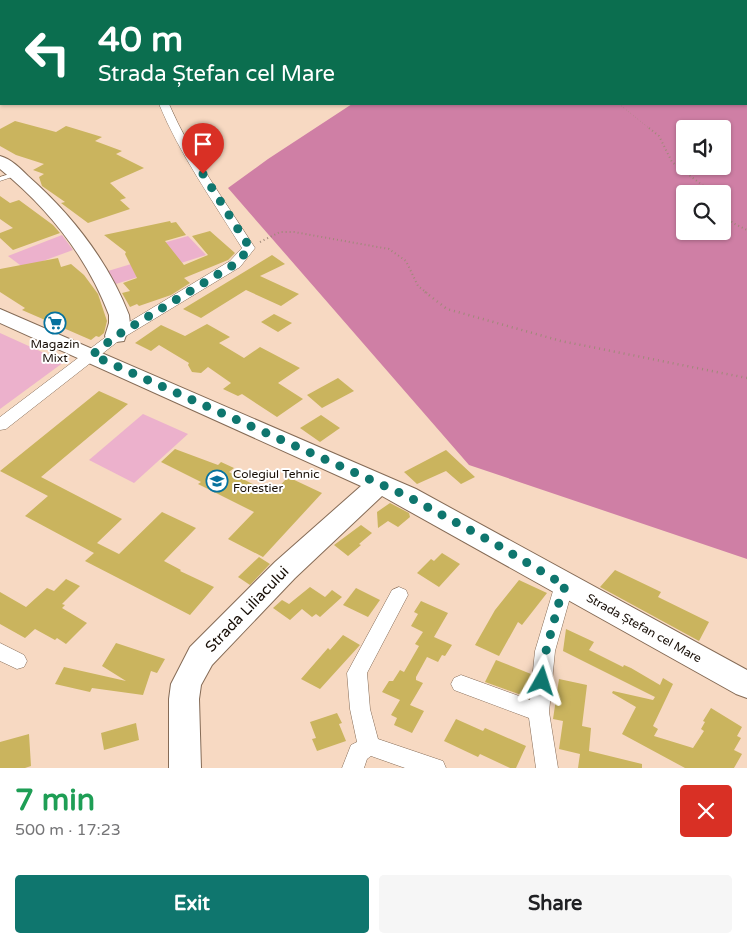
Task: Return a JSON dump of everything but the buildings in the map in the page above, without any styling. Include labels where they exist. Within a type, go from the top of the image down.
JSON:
[{"type":"street","points":[[0,424],[116,336],[235,264],[250,248],[194,162],[172,124],[164,105]]},
{"type":"street","points":[[0,161],[8,177],[51,207],[86,251],[102,278],[120,321],[116,336]]},
{"type":"street","name":"Strada Ștefan cel Mare","points":[[0,315],[407,496],[747,685]]},
{"type":"street","name":"Strada Liliacului","points":[[185,768],[184,699],[186,684],[201,656],[285,570],[379,484]]},
{"type":"street","points":[[547,768],[539,712],[546,651],[562,591],[566,586]]},
{"type":"street","points":[[368,746],[360,709],[357,673],[399,595]]},
{"type":"street","points":[[0,651],[18,661]]},
{"type":"street","points":[[461,684],[539,712]]},
{"type":"street","points":[[352,768],[359,752],[368,746]]},
{"type":"street","points":[[368,746],[435,768]]},
{"type":"path","points":[[620,105],[659,136],[672,162],[702,185]]},
{"type":"path","points":[[731,221],[747,230]]},
{"type":"path","points":[[250,248],[280,232],[326,237],[389,249],[406,261],[418,286],[447,310],[561,341],[747,378]]},
{"type":"shaded area","points":[[350,105],[747,105],[747,559],[469,465],[228,188],[268,159]]},
{"type":"shaded area","points":[[62,235],[73,250],[24,268],[8,256]]},
{"type":"shaded area","points":[[188,236],[206,255],[116,284],[108,271],[151,258],[163,243]]},
{"type":"shaded area","points":[[0,333],[64,362],[0,409]]},
{"type":"shaded area","points":[[143,414],[188,434],[134,483],[89,460]]},
{"type":"place","name":"Magazin Mixt","points":[[55,323]]},
{"type":"place","name":"Colegiul Tehnic Forestier","points":[[217,481]]},
{"type":"route","points":[[203,174],[250,248],[235,264],[116,336],[92,355],[407,496],[494,543],[566,586],[562,591],[546,651],[542,681]]}]
